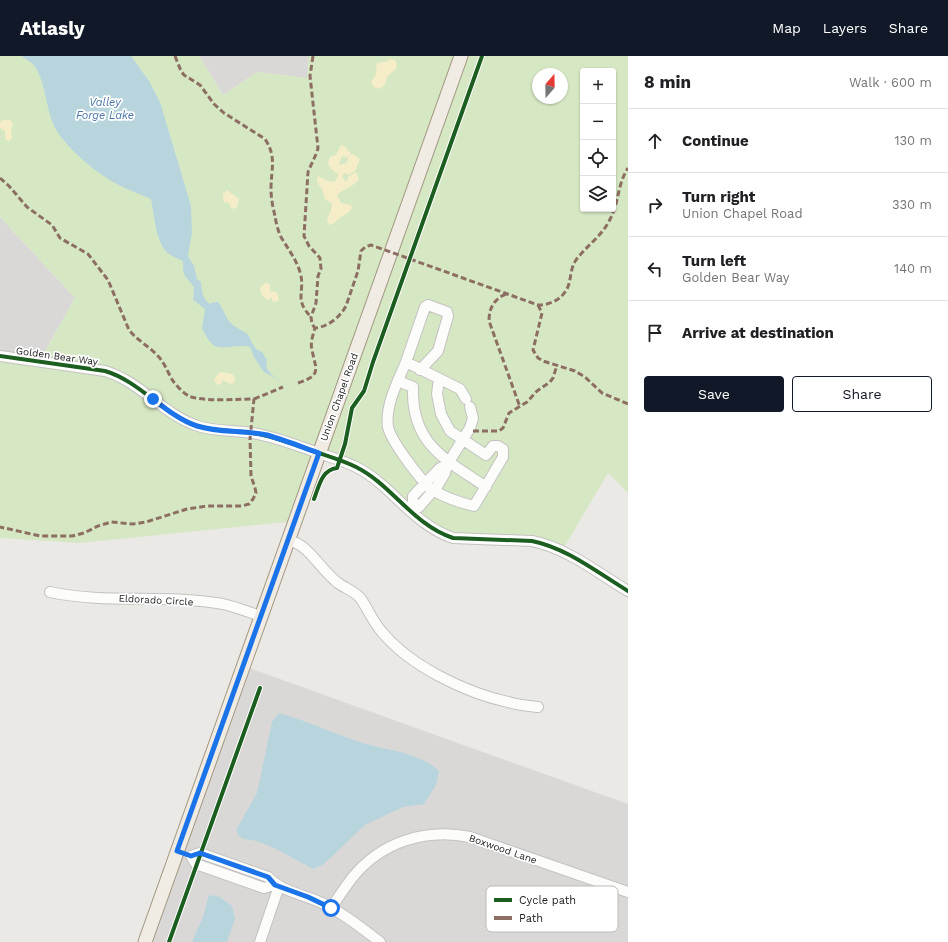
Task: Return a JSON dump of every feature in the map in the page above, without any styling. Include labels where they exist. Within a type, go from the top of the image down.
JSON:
[{"type":"main road","name":"Union Chapel Road","points":[[145,942],[460,56]]},
{"type":"street","points":[[420,370],[438,352],[448,316],[447,312],[428,305],[425,308],[388,410],[388,428],[400,451],[425,484],[434,491],[457,502],[474,506],[503,457],[503,449],[498,446],[493,446],[486,455]]},
{"type":"street","name":"Golden Bear Way","points":[[0,356],[113,373],[132,384],[170,412],[197,426],[267,435],[356,467],[371,476],[410,507],[430,528],[441,534],[453,538],[532,541],[554,547],[569,554],[628,591]]},
{"type":"street","points":[[406,362],[460,389],[474,418],[463,440],[448,464],[446,473],[434,491],[419,507],[410,507],[412,496],[440,468],[448,464]]},
{"type":"street","points":[[439,379],[437,394],[441,414],[450,431],[499,464]]},
{"type":"street","points":[[398,381],[413,388],[412,401],[419,428],[434,450],[448,464],[486,487]]},
{"type":"street","points":[[288,539],[304,547],[319,565],[337,582],[360,597],[382,633],[397,648],[414,660],[442,678],[472,692],[509,703],[538,707]]},
{"type":"street","name":"Eldorado Circle","points":[[50,592],[72,595],[219,604],[261,616]]},
{"type":"street","name":"Boxwood Lane","points":[[331,908],[353,877],[378,853],[411,838],[436,834],[470,837],[611,886]]},
{"type":"street","points":[[177,851],[191,856],[200,853],[268,877],[277,886],[308,897],[346,916],[380,942]]},
{"type":"street","points":[[260,942],[277,886]]},
{"type":"street","name":"Boxwood Lane","points":[[618,889],[628,892]]},
{"type":"shaded area","points":[[199,56],[309,56],[307,78],[257,72],[223,95]]},
{"type":"shaded area","points":[[0,217],[75,298],[39,362],[0,356]]},
{"type":"shaded area","points":[[249,668],[628,804],[628,942],[153,942]]},
{"type":"green space","points":[[0,56],[199,56],[223,95],[257,72],[307,78],[309,56],[628,56],[628,493],[608,473],[562,551],[554,547],[453,538],[380,484],[319,453],[295,521],[80,543],[0,538],[0,356],[39,362],[75,298],[0,217]]},
{"type":"sand","points":[[391,59],[395,60],[397,64],[396,69],[387,77],[385,84],[380,89],[374,87],[371,82],[376,73],[377,63],[385,62]]},
{"type":"sand","points":[[3,120],[10,120],[13,124],[11,130],[12,138],[9,141],[5,139],[5,131],[0,128],[0,122]]},
{"type":"sand","points":[[341,145],[351,153],[348,157],[352,154],[360,159],[355,171],[348,175],[345,173],[342,176],[345,181],[347,181],[348,177],[356,172],[359,179],[357,182],[337,195],[341,203],[351,205],[352,208],[335,223],[329,225],[327,219],[332,204],[324,198],[323,192],[317,183],[317,179],[318,176],[330,182],[335,181],[338,174],[330,168],[328,163],[330,157],[336,155]],"holes":[[[342,156],[348,157],[347,163],[339,165]]]},
{"type":"sand","points":[[227,190],[239,199],[237,207],[234,209],[231,208],[229,203],[224,202],[223,200],[223,194]]},
{"type":"sand","points":[[266,283],[270,284],[270,291],[276,292],[279,299],[278,301],[273,302],[271,297],[268,300],[262,294],[260,288]]},
{"type":"sand","points":[[220,372],[233,374],[235,378],[234,383],[230,384],[223,380],[221,384],[217,385],[214,379]]},
{"type":"water","name":"Valley Forge Lake","points":[[22,56],[131,56],[149,81],[160,102],[191,206],[192,233],[188,256],[194,266],[197,279],[201,282],[204,297],[210,304],[218,302],[228,320],[234,326],[248,334],[256,349],[262,352],[267,360],[266,365],[269,372],[287,384],[264,372],[254,357],[250,347],[218,347],[209,341],[202,329],[205,309],[193,300],[194,287],[185,276],[183,261],[169,254],[161,244],[156,229],[151,199],[125,188],[99,173],[70,148],[56,130],[52,121],[42,82],[36,68]]},
{"type":"water","points":[[279,713],[360,742],[401,752],[421,759],[439,771],[436,785],[424,804],[403,807],[365,825],[324,864],[313,869],[276,849],[257,841],[244,839],[239,836],[236,830],[257,793],[272,722]]},
{"type":"water","points":[[209,895],[220,897],[232,906],[235,919],[227,942],[192,942],[203,917]]},
{"type":"marked path","points":[[175,56],[184,75],[200,85],[214,104],[224,113],[265,139],[269,145],[272,157],[271,196],[277,224],[281,237],[294,258],[300,272],[302,285],[301,300],[311,317]]},
{"type":"marked path","points":[[313,56],[310,76],[318,148],[308,172],[304,236],[309,246],[320,258],[321,269],[318,276],[316,303],[311,317],[312,324],[315,328]]},
{"type":"marked path","points":[[298,383],[311,377],[316,371],[311,347],[315,328],[329,324],[346,306],[358,271],[361,251],[365,247],[371,245],[538,305],[546,304],[560,298],[563,295],[569,285],[572,268],[576,260],[609,222],[622,180],[628,168]]},
{"type":"marked path","points":[[0,178],[27,207],[52,225],[60,238],[88,254],[108,280],[129,330],[159,357],[173,381],[182,391],[189,396],[202,399],[254,399],[250,439],[251,476],[256,493],[249,504],[242,506],[207,506],[187,509],[146,522],[133,524],[111,522],[98,526],[84,533],[72,536],[40,536],[0,527]]},
{"type":"marked path","points":[[506,294],[498,298],[493,304],[489,321],[520,407]]},
{"type":"marked path","points":[[538,305],[542,313],[533,350],[538,358],[575,371],[585,377],[602,393],[628,404]]},
{"type":"marked path","points":[[473,431],[499,431],[503,428],[509,413],[527,402],[537,391],[550,382],[553,378],[557,365]]},
{"type":"marked path","points":[[254,399],[283,387]]},
{"type":"cycle path","points":[[314,499],[321,480],[327,472],[337,468],[345,444],[352,408],[364,391],[482,56]]},
{"type":"cycle path","points":[[0,356],[105,371],[129,382],[172,413],[195,425],[209,429],[245,432],[268,436],[283,440],[356,467],[381,484],[426,524],[453,538],[532,541],[545,544],[570,555],[628,591]]},
{"type":"cycle path","points":[[169,942],[260,688]]},
{"type":"route","points":[[153,399],[183,420],[197,426],[267,435],[319,453],[177,851],[191,856],[200,853],[268,877],[275,885],[308,897],[331,908]]}]
